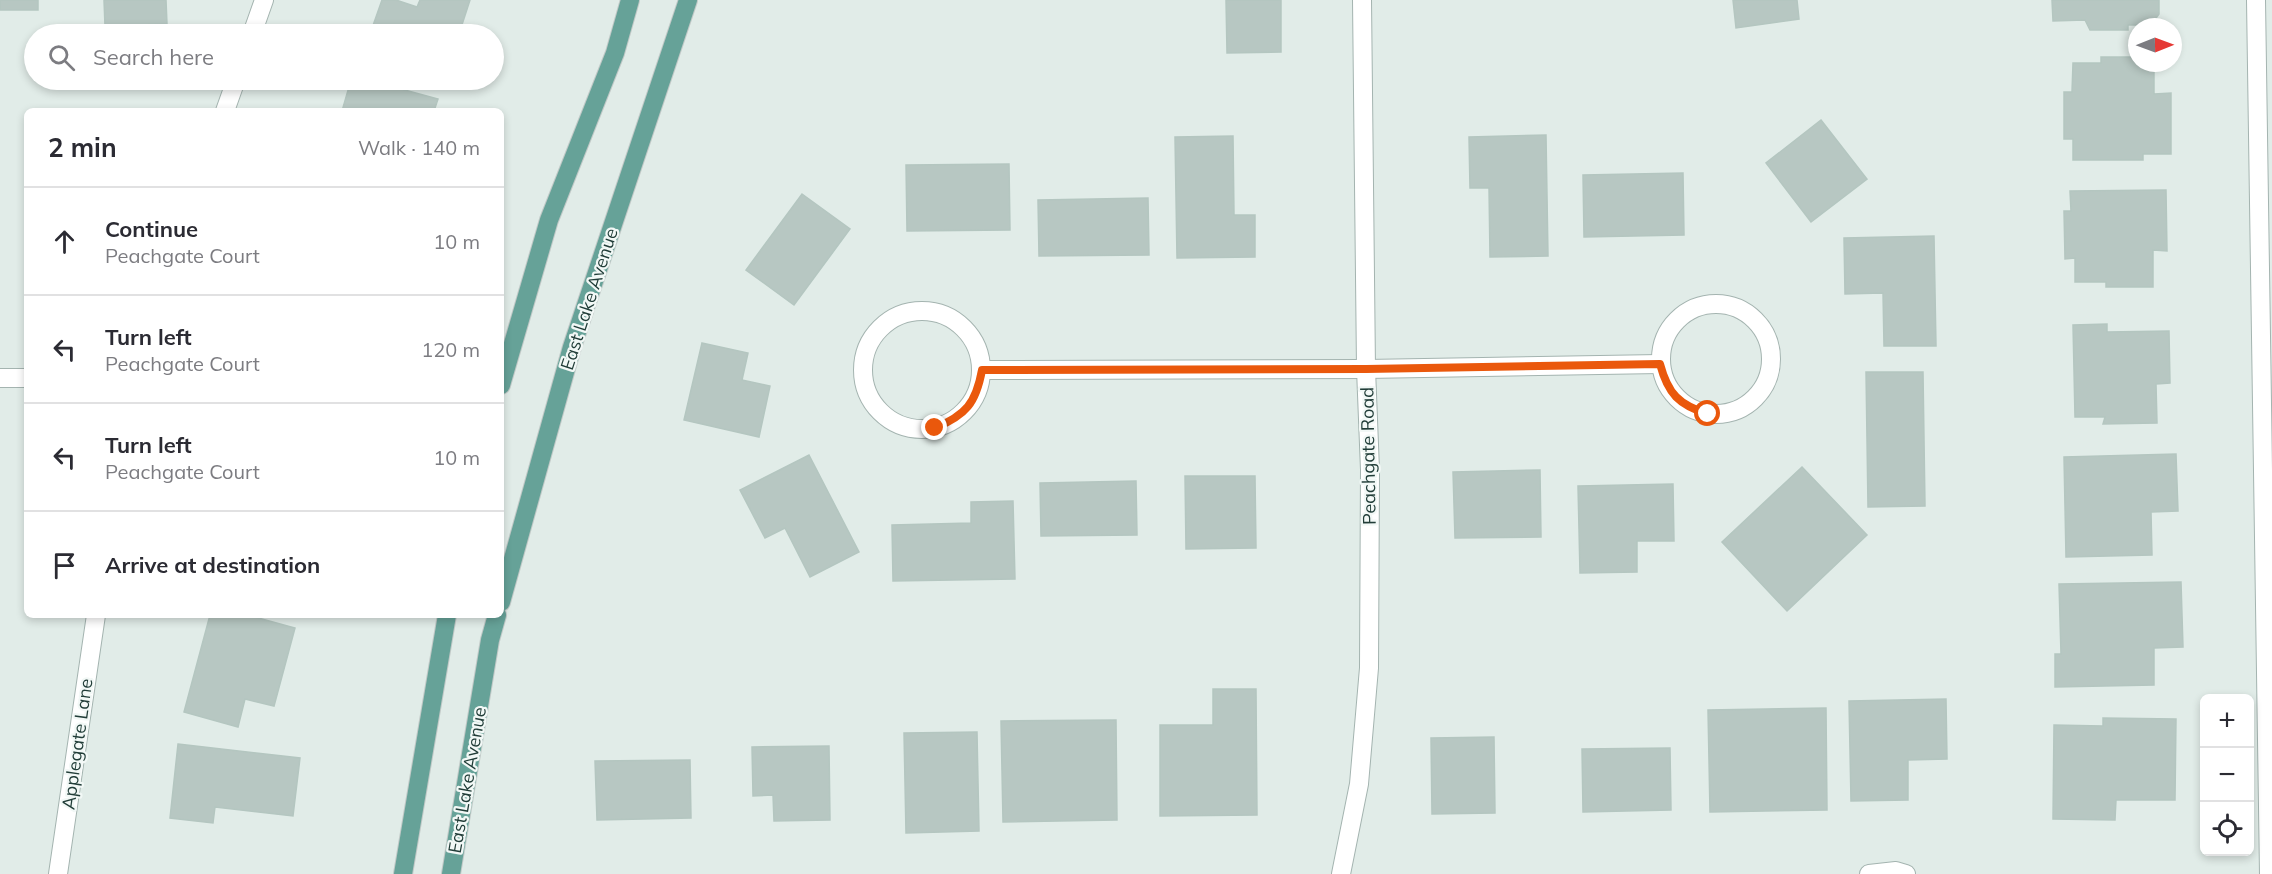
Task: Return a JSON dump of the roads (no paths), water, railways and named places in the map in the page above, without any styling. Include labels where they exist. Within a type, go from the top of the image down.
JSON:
[{"type":"main road","points":[[504,375],[549,220],[615,53],[630,0]]},
{"type":"main road","name":"East Lake Avenue","points":[[504,591],[572,347],[688,0]]},
{"type":"main road","points":[[403,874],[446,618]]},
{"type":"main road","name":"East Lake Avenue","points":[[452,874],[490,640],[497,618]]},
{"type":"street","points":[[256,24],[264,0]]},
{"type":"street","name":"Peachgate Road","points":[[1341,874],[1359,784],[1369,668],[1370,470],[1366,369],[1362,0]]},
{"type":"street","points":[[2256,0],[2268,510],[2269,874]]},
{"type":"street","points":[[226,108],[232,90]]},
{"type":"street","points":[[1713,304],[1730,306],[1746,313],[1760,325],[1768,341],[1771,359],[1767,378],[1759,394],[1744,407],[1727,414],[1708,414],[1691,409],[1676,398],[1665,382],[1660,364],[1661,346],[1668,330],[1680,317],[1695,307],[1713,304]]},
{"type":"street","points":[[919,310],[939,313],[956,321],[970,334],[978,351],[982,370],[978,390],[968,407],[954,420],[935,428],[916,429],[896,423],[880,412],[869,396],[864,376],[868,348],[884,324],[901,315],[919,310]]},
{"type":"street","points":[[982,370],[1366,369],[1660,364]]},
{"type":"street","points":[[0,378],[24,378]]},
{"type":"street","name":"Applegate Lane","points":[[58,874],[96,618]]},
{"type":"street","points":[[1869,874],[1896,871],[1906,874]]}]
